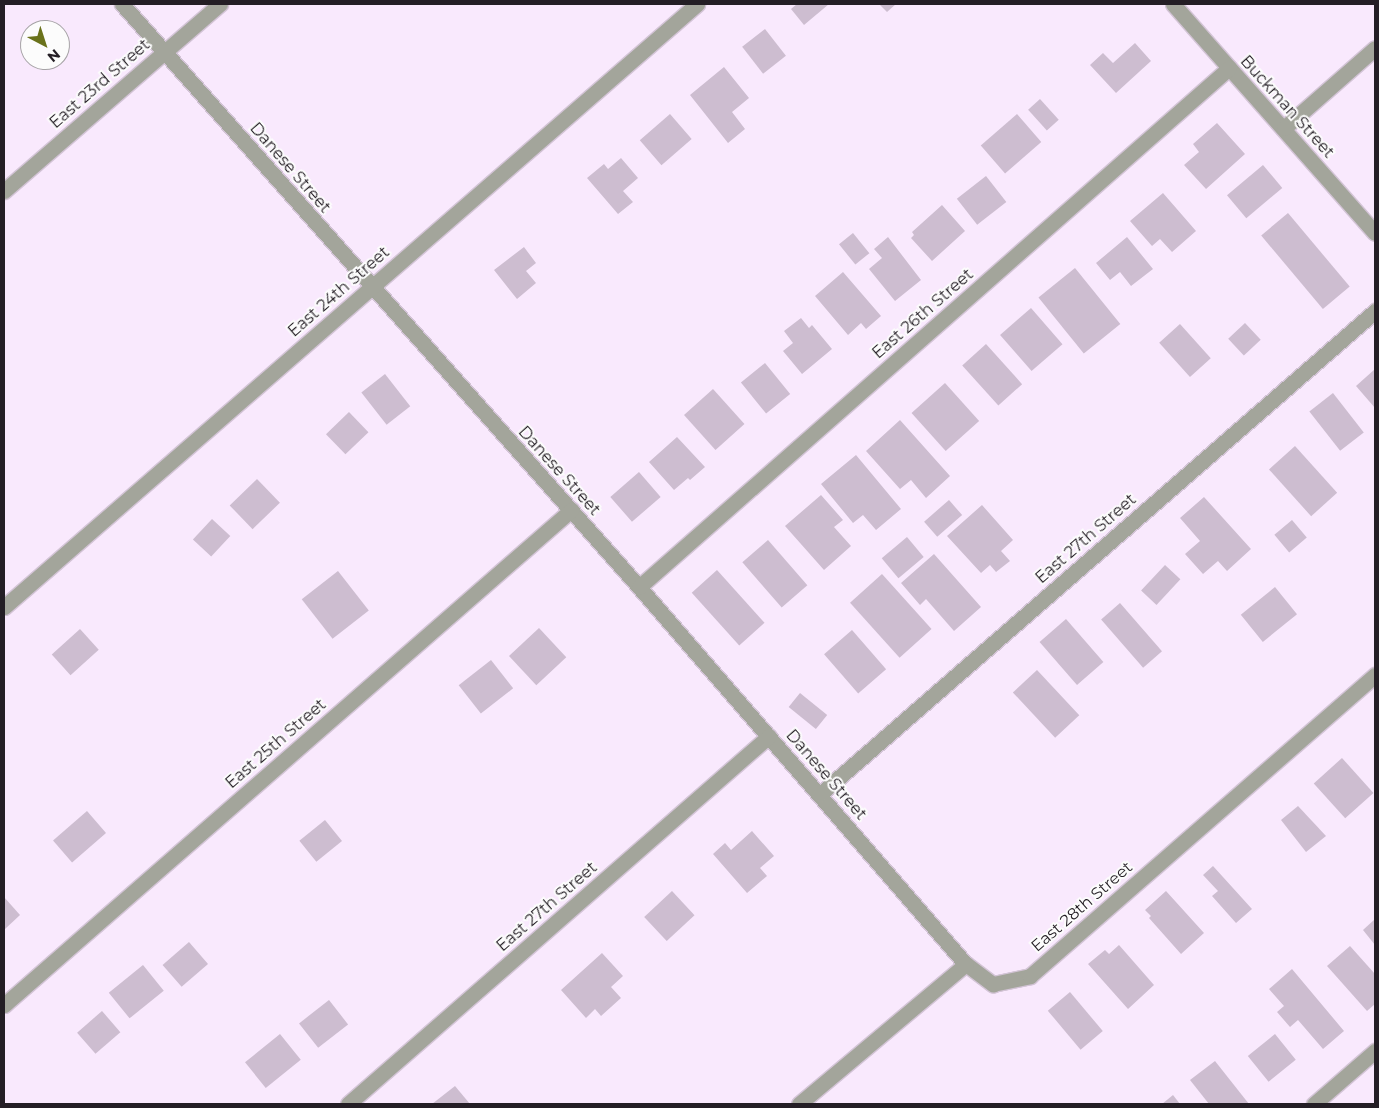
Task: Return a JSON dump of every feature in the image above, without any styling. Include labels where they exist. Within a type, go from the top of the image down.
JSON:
[{"type":"street","name":"Danese Street","points":[[122,4],[639,587],[966,964]]},
{"type":"street","name":"East 23rd Street","points":[[4,191],[220,4]]},
{"type":"street","name":"East 24th Street","points":[[4,607],[697,4]]},
{"type":"street","name":"Buckman Street","points":[[1173,4],[1375,233]]},
{"type":"street","points":[[1284,128],[1375,48]]},
{"type":"street","name":"East 26th Street","points":[[639,587],[1229,68]]},
{"type":"street","name":"East 27th Street","points":[[820,794],[1375,311]]},
{"type":"street","name":"East 25th Street","points":[[4,1005],[571,510]]},
{"type":"street","name":"East 28th Street","points":[[966,964],[992,984],[1030,976],[1375,675]]},
{"type":"street","name":"East 27th Street","points":[[348,1104],[769,736]]},
{"type":"street","points":[[799,1104],[966,964]]},
{"type":"street","points":[[1314,1104],[1375,1051]]},
{"type":"building","points":[[797,4],[829,4],[804,25],[791,9]]},
{"type":"building","points":[[879,4],[896,4],[887,12]]},
{"type":"building","points":[[765,29],[786,56],[763,74],[742,47]]},
{"type":"building","points":[[1135,43],[1151,61],[1116,93],[1090,65],[1103,53],[1113,63]]},
{"type":"building","points":[[724,67],[749,98],[732,112],[745,129],[728,143],[690,95]]},
{"type":"building","points":[[1040,99],[1059,120],[1047,131],[1028,110]]},
{"type":"building","points":[[670,114],[692,139],[661,165],[640,140]]},
{"type":"building","points":[[1017,114],[1041,142],[1005,173],[981,145]]},
{"type":"building","points":[[1217,123],[1245,154],[1206,189],[1184,165],[1199,152],[1193,144]]},
{"type":"building","points":[[621,158],[638,178],[623,191],[633,202],[618,214],[587,178],[604,164],[608,169]]},
{"type":"building","points":[[1263,165],[1282,188],[1246,218],[1227,195]]},
{"type":"building","points":[[986,176],[1006,202],[977,225],[957,199]]},
{"type":"building","points":[[1163,193],[1196,231],[1172,252],[1160,239],[1152,246],[1130,221]]},
{"type":"building","points":[[942,205],[965,231],[932,261],[911,238],[914,235],[912,232]]},
{"type":"building","points":[[1288,213],[1350,287],[1323,309],[1261,235]]},
{"type":"building","points":[[853,233],[869,253],[855,265],[839,244]]},
{"type":"building","points":[[888,237],[921,280],[895,301],[869,269],[882,258],[874,249]]},
{"type":"building","points":[[1127,237],[1153,269],[1131,286],[1120,272],[1110,280],[1096,263]]},
{"type":"building","points":[[524,247],[536,263],[526,271],[536,283],[517,299],[494,270]]},
{"type":"building","points":[[1075,268],[1120,324],[1084,354],[1038,298]]},
{"type":"building","points":[[843,272],[881,316],[866,329],[861,323],[848,335],[815,296]]},
{"type":"building","points":[[1031,308],[1062,344],[1032,371],[1000,335]]},
{"type":"building","points":[[801,318],[809,328],[812,325],[832,349],[802,374],[783,351],[793,343],[784,331]]},
{"type":"building","points":[[1245,323],[1261,340],[1244,356],[1228,339]]},
{"type":"building","points":[[1180,324],[1211,358],[1190,377],[1159,343]]},
{"type":"building","points":[[986,344],[1022,384],[998,406],[962,365]]},
{"type":"building","points":[[765,363],[790,394],[766,414],[741,383]]},
{"type":"building","points":[[1375,369],[1375,408],[1356,386]]},
{"type":"building","points":[[385,374],[410,406],[387,425],[361,392]]},
{"type":"building","points":[[945,383],[979,421],[946,451],[912,413]]},
{"type":"building","points":[[713,389],[744,424],[715,450],[684,415]]},
{"type":"building","points":[[1333,393],[1364,432],[1340,451],[1309,411]]},
{"type":"building","points":[[349,412],[368,432],[345,454],[326,434]]},
{"type":"building","points":[[900,420],[950,476],[926,498],[911,480],[900,489],[866,451]]},
{"type":"building","points":[[677,437],[705,467],[690,480],[688,478],[674,490],[649,462]]},
{"type":"building","points":[[1295,446],[1337,493],[1311,516],[1269,469]]},
{"type":"building","points":[[856,455],[901,509],[876,530],[863,515],[853,523],[821,484]]},
{"type":"building","points":[[639,472],[661,497],[632,522],[610,497]]},
{"type":"building","points":[[257,479],[280,503],[253,529],[230,505]]},
{"type":"building","points":[[821,495],[843,520],[834,527],[851,546],[824,570],[785,526]]},
{"type":"building","points":[[1204,497],[1251,549],[1227,571],[1218,561],[1203,574],[1185,554],[1200,541],[1180,518]]},
{"type":"building","points":[[949,500],[962,515],[937,537],[924,522]]},
{"type":"building","points":[[982,505],[1013,540],[1001,551],[1010,561],[996,572],[990,565],[981,573],[947,536]]},
{"type":"building","points":[[212,519],[230,536],[211,557],[193,539]]},
{"type":"building","points":[[1292,520],[1307,538],[1289,552],[1274,535]]},
{"type":"building","points":[[907,537],[924,557],[898,578],[882,558]]},
{"type":"building","points":[[768,540],[807,585],[782,608],[742,562]]},
{"type":"building","points":[[934,554],[981,607],[954,631],[926,599],[920,605],[901,583]]},
{"type":"building","points":[[1165,565],[1180,579],[1156,605],[1141,591]]},
{"type":"building","points":[[717,570],[765,623],[739,646],[692,593]]},
{"type":"building","points":[[338,571],[369,610],[333,639],[302,599]]},
{"type":"building","points":[[882,574],[932,629],[900,658],[850,603]]},
{"type":"building","points":[[1275,587],[1297,614],[1263,642],[1241,615]]},
{"type":"building","points":[[1120,603],[1162,651],[1143,668],[1101,619]]},
{"type":"building","points":[[1066,619],[1103,662],[1077,685],[1040,642]]},
{"type":"building","points":[[539,628],[566,657],[536,685],[509,656]]},
{"type":"building","points":[[80,629],[99,650],[70,675],[52,654]]},
{"type":"building","points":[[852,630],[886,669],[858,694],[824,654]]},
{"type":"building","points":[[491,660],[513,688],[481,714],[459,685]]},
{"type":"building","points":[[1037,670],[1079,715],[1055,738],[1013,693]]},
{"type":"building","points":[[800,693],[827,715],[816,729],[789,707]]},
{"type":"building","points":[[1342,758],[1373,793],[1345,818],[1314,783]]},
{"type":"building","points":[[1298,806],[1326,836],[1306,852],[1281,820]]},
{"type":"building","points":[[87,811],[106,833],[72,862],[53,841]]},
{"type":"building","points":[[325,820],[342,841],[316,862],[299,841]]},
{"type":"building","points":[[752,831],[774,856],[760,868],[767,876],[747,893],[713,854],[725,843],[731,850]]},
{"type":"building","points":[[1213,866],[1252,909],[1236,923],[1212,896],[1218,891],[1203,875]]},
{"type":"building","points":[[672,891],[695,915],[667,941],[644,917]]},
{"type":"building","points":[[1166,891],[1204,933],[1181,954],[1149,918],[1151,916],[1145,910]]},
{"type":"building","points":[[4,897],[20,915],[4,930]]},
{"type":"building","points":[[1375,919],[1375,945],[1363,930]]},
{"type":"building","points":[[189,942],[208,964],[182,987],[163,965]]},
{"type":"building","points":[[1119,945],[1154,985],[1128,1009],[1088,964],[1105,950],[1109,954]]},
{"type":"building","points":[[1350,946],[1375,974],[1375,1004],[1367,1011],[1327,966]]},
{"type":"building","points":[[602,953],[623,976],[611,987],[621,998],[601,1016],[595,1009],[586,1018],[561,990]]},
{"type":"building","points":[[143,965],[164,991],[130,1018],[109,993]]},
{"type":"building","points":[[1292,969],[1344,1031],[1323,1049],[1298,1020],[1290,1027],[1277,1012],[1284,1006],[1269,989]]},
{"type":"building","points":[[1070,992],[1103,1031],[1081,1050],[1048,1011]]},
{"type":"building","points":[[329,1000],[348,1024],[318,1048],[299,1023]]},
{"type":"building","points":[[102,1011],[120,1032],[95,1054],[77,1033]]},
{"type":"building","points":[[280,1034],[301,1060],[266,1088],[245,1062]]},
{"type":"building","points":[[1275,1034],[1296,1060],[1269,1082],[1248,1056]]},
{"type":"building","points":[[1215,1061],[1249,1104],[1209,1104],[1190,1080]]},
{"type":"building","points":[[455,1086],[470,1104],[432,1104]]},
{"type":"building","points":[[1173,1095],[1180,1104],[1162,1104]]}]
